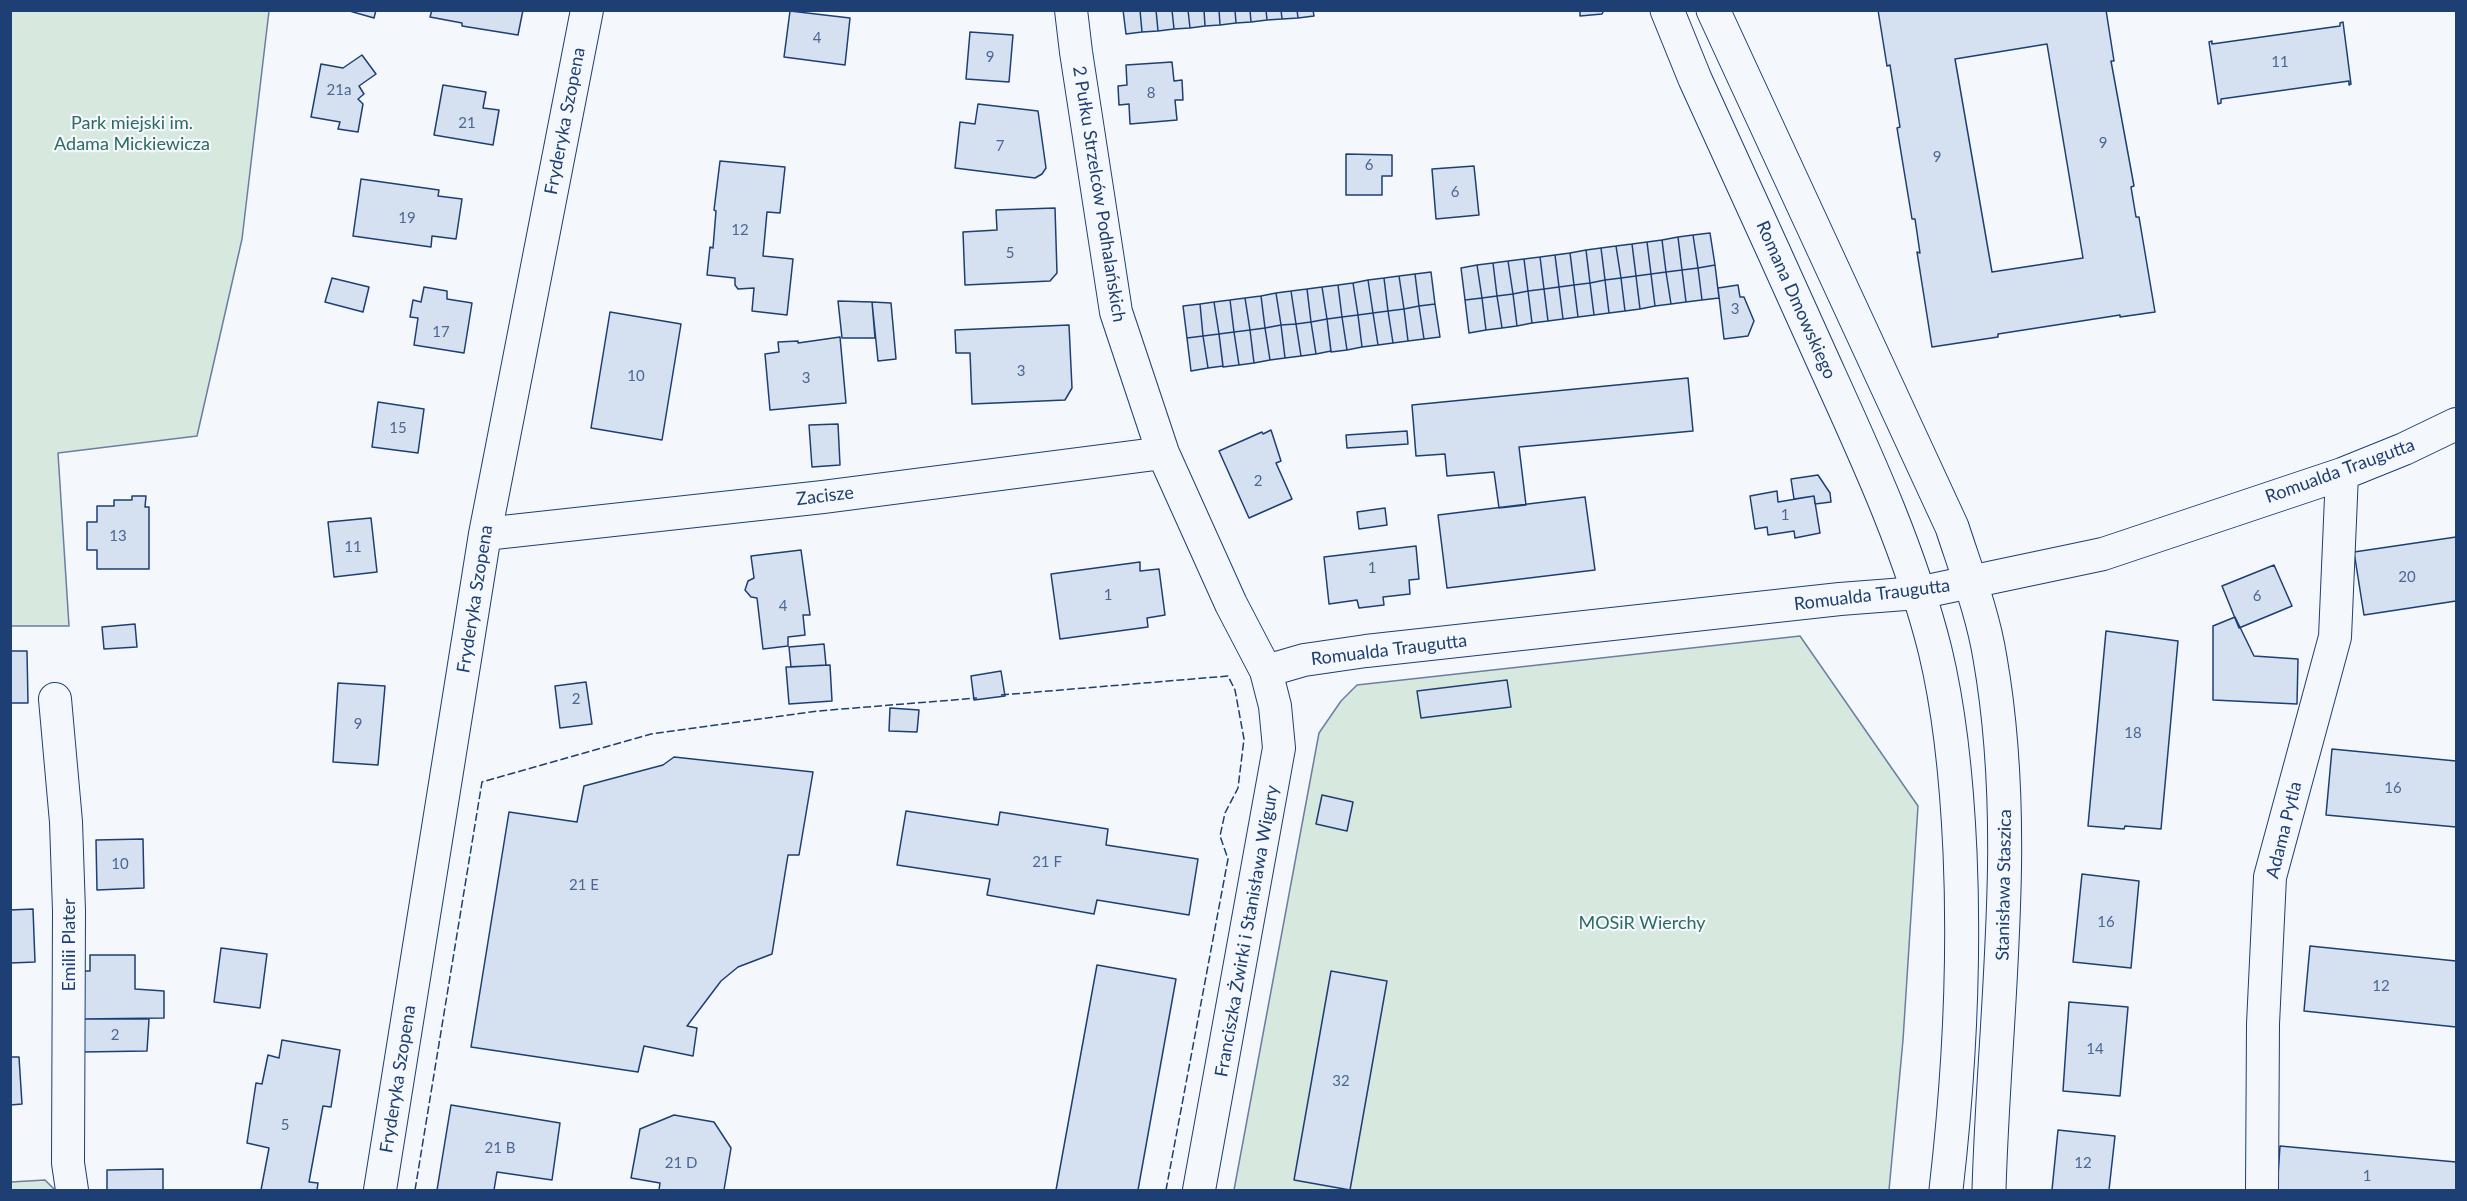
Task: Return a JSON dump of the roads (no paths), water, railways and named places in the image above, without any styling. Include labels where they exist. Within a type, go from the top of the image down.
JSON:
[{"type":"main road","name":"Romana Dmowskiego","points":[[1667,10],[1695,79],[1846,410],[1882,494],[1918,593]]},
{"type":"main road","points":[[1713,10],[1952,527],[1970,583]]},
{"type":"main road","name":"Stanisława Staszica","points":[[1970,583],[1992,665],[2006,794],[2002,968],[1989,1191]]},
{"type":"main road","points":[[1918,593],[1936,658],[1957,777],[1963,983],[1957,1095],[1946,1191]]},
{"type":"street","name":"Fryderyka Szopena","points":[[380,1191],[485,534],[587,10]]},
{"type":"street","name":"2 Pułku Strzelców Podhalańskich","points":[[1071,10],[1116,312],[1163,453],[1231,604],[1266,671]]},
{"type":"street","name":"Romualda Traugutta","points":[[1266,671],[1304,660],[1366,651],[1828,600],[1918,593],[1970,583],[2103,554],[2342,474],[2457,424]]},
{"type":"street","name":"Zacisze","points":[[485,534],[823,497],[1163,453]]},
{"type":"street","name":"Adama Pytla","points":[[2262,1191],[2263,1024],[2270,877],[2335,637],[2342,474]]},
{"type":"street","name":"Franciszka Żwirki i Stanisława Wigury","points":[[1199,1191],[1279,748],[1275,706],[1266,671]]},
{"type":"street","name":"Emilii Plater","points":[[56,699],[67,844],[68,1163],[72,1191]]},
{"type":"park label","name":"Park miejski im. Adama Mickiewicza","points":[[132,133]]},
{"type":"park label","name":"MOSiR Wierchy","points":[[1642,923]]}]
